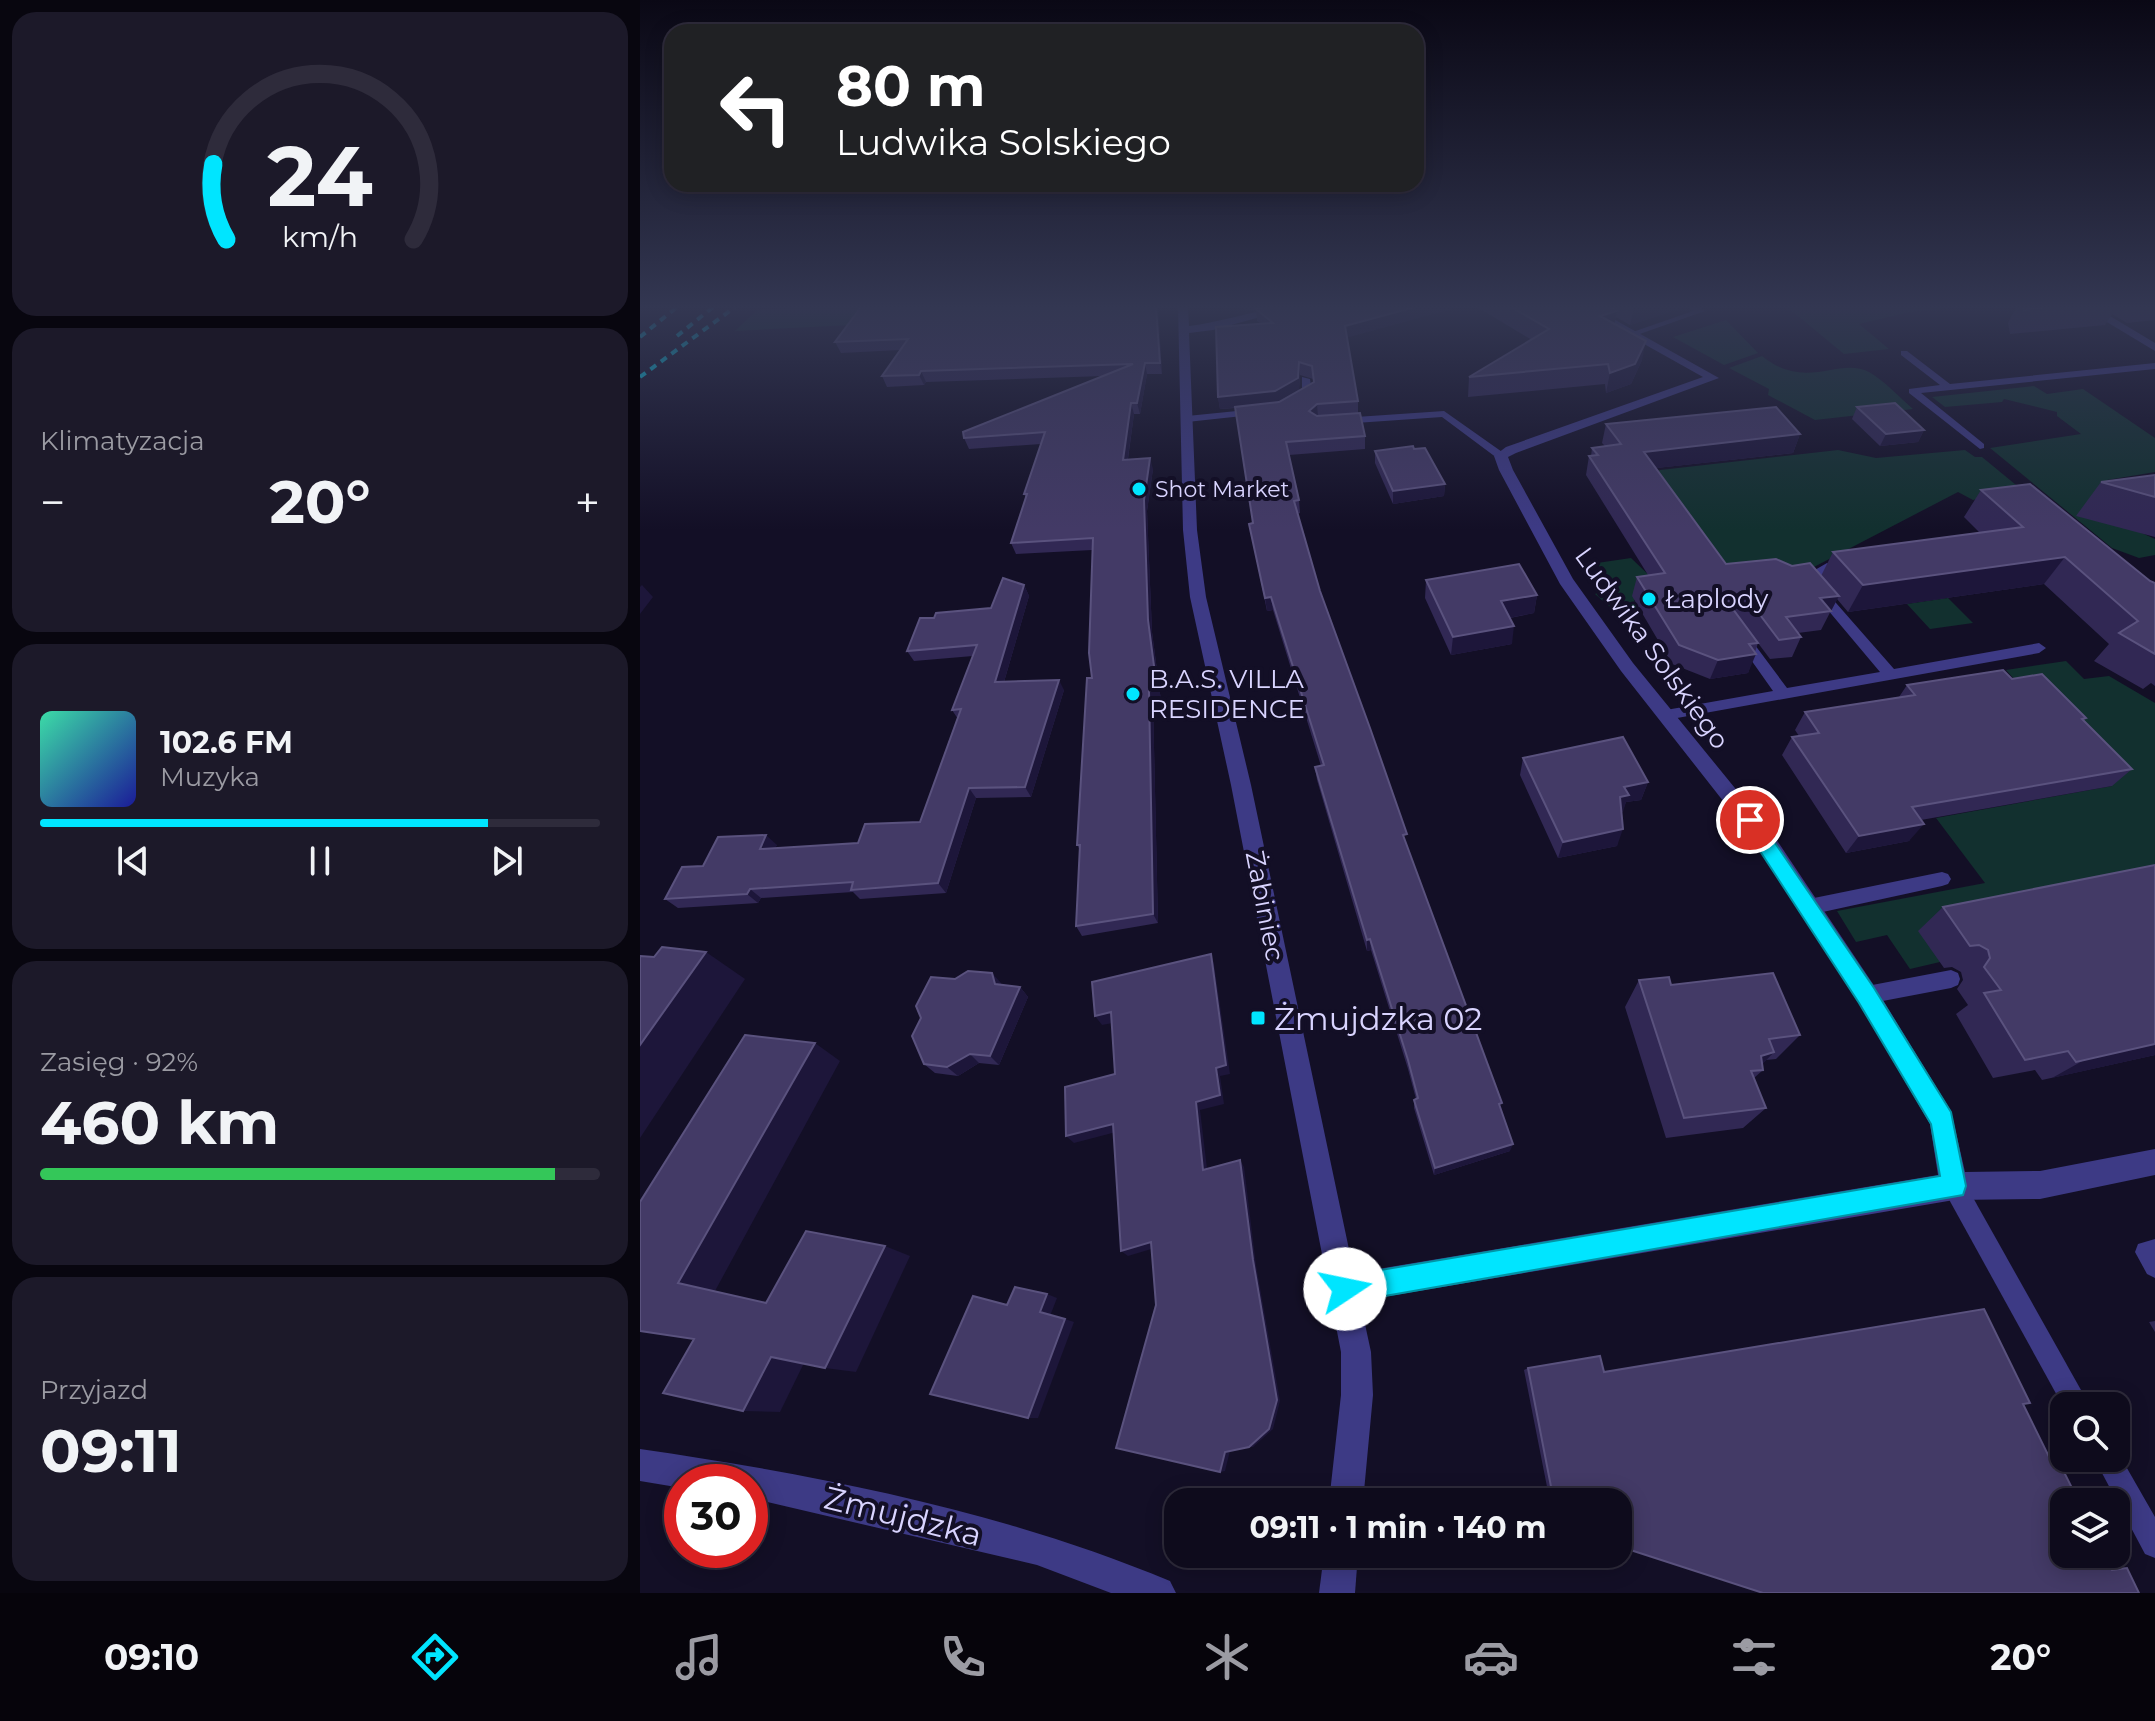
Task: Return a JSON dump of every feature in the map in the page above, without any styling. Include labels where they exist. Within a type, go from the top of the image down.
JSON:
[{"type":"street","name":"Żabiniec","points":[[1186,381],[1191,551],[1198,597],[1241,785],[1356,1352],[1357,1395],[1347,1488]]},
{"type":"street","points":[[1501,456],[1561,431],[1703,381]]},
{"type":"street","name":"Ludwika Solskiego","points":[[1501,456],[1566,580],[1627,667],[1767,842],[1867,995],[1942,1120],[1954,1186]]},
{"type":"street","points":[[1345,1289],[1954,1186],[2040,1185],[2155,1162]]},
{"type":"street","name":"Żmujdzka","points":[[640,1465],[773,1485],[1021,1544],[1158,1593]]},
{"type":"street","points":[[1337,1593],[1340,1568]]},
{"type":"lane","points":[[1285,403],[1307,393],[1305,381]]},
{"type":"lane","points":[[1941,381],[1948,387]]},
{"type":"lane","points":[[1980,446],[1912,391],[2004,381]]},
{"type":"lane","points":[[1187,419],[1264,411]]},
{"type":"lane","points":[[1333,422],[1444,414],[1501,456]]},
{"type":"lane","points":[[1827,567],[1807,578],[1890,674]]},
{"type":"lane","points":[[1732,623],[1783,694]]},
{"type":"lane","points":[[1666,715],[2039,648]]},
{"type":"lane","points":[[1809,907],[1942,879]]},
{"type":"lane","points":[[1867,995],[1951,979]]},
{"type":"lane","points":[[1954,1186],[2069,1392]]},
{"type":"lane","points":[[2155,1250],[2146,1252],[2155,1266]]},
{"type":"lane","points":[[2115,1472],[2155,1544]]},
{"type":"green space","points":[[1754,381],[1882,381],[1913,409],[1815,420],[1768,395],[1769,389]]},
{"type":"green space","points":[[2034,386],[2047,394],[2083,389],[2155,438],[2155,472],[2107,480],[2128,496],[2133,529],[2155,539],[2155,555],[2139,558],[2112,548],[1990,448],[2081,434],[2057,416],[2057,412],[2004,399],[2002,402],[1945,407],[1932,397]]},
{"type":"green space","points":[[1838,450],[1876,458],[1965,450],[1975,457],[1982,457],[2100,554],[1982,498],[1973,500],[1958,492],[1787,581],[1634,594],[1634,601],[1642,608],[1612,609],[1595,594],[1613,586],[1597,563],[1631,558],[1655,581],[1649,477],[1660,470]]},
{"type":"green space","points":[[1948,598],[1973,623],[1930,629],[1907,604]]},
{"type":"green space","points":[[2066,661],[2084,679],[2109,676],[2155,703],[2155,882],[1940,962],[1910,969],[1887,935],[1856,942],[1837,911],[1985,883],[1936,818],[2112,786],[2006,670]]},
{"type":"building","points":[[1090,381],[1141,381],[1137,403],[1131,403],[1123,460],[1150,458],[1144,500],[1148,620],[1157,689],[1149,691],[1153,914],[1076,926],[1080,845],[1077,845],[1087,678],[1092,678],[1089,653],[1093,538],[1011,543],[1045,432],[964,438],[963,432]]},
{"type":"building","points":[[1218,381],[1292,381],[1275,391],[1218,397]]},
{"type":"building","points":[[1355,381],[1358,401],[1317,404],[1309,411],[1317,416],[1360,413],[1365,436],[1286,442],[1299,500],[1294,501],[1320,591],[1407,834],[1403,835],[1502,1103],[1499,1104],[1513,1144],[1435,1168],[1414,1100],[1418,1098],[1408,1060],[1370,939],[1367,940],[1315,767],[1324,765],[1271,597],[1265,598],[1249,524],[1253,523],[1235,407],[1279,402],[1314,382]]},
{"type":"building","points":[[1895,403],[1924,430],[1886,434],[1857,407]]},
{"type":"building","points":[[1776,407],[1800,434],[1644,452],[1726,564],[1776,559],[1792,566],[1810,563],[1839,596],[1820,598],[1831,611],[1786,617],[1801,637],[1779,640],[1748,599],[1740,597],[1731,601],[1730,605],[1758,643],[1749,644],[1756,654],[1718,660],[1679,645],[1637,577],[1665,573],[1589,456],[1598,455],[1592,448],[1621,444],[1606,424]]},
{"type":"building","points":[[1413,446],[1414,449],[1425,448],[1445,484],[1393,491],[1375,451]]},
{"type":"building","points":[[2155,475],[2155,497],[2101,482]]},
{"type":"building","points":[[2030,484],[2155,583],[2155,654],[2119,633],[2138,621],[2065,557],[1863,585],[1833,552],[2023,527],[1981,490]]},
{"type":"building","points":[[1519,564],[1537,595],[1501,601],[1514,626],[1453,637],[1426,580]]},
{"type":"building","points":[[1003,578],[1024,585],[995,682],[1059,680],[1025,787],[969,788],[938,883],[851,890],[853,882],[750,889],[747,894],[665,899],[682,867],[703,866],[718,837],[766,835],[760,849],[858,843],[865,824],[920,822],[961,709],[952,710],[977,645],[907,651],[920,618],[934,618],[936,613],[991,608]]},
{"type":"building","points":[[2003,670],[2012,679],[2042,674],[2132,769],[1912,807],[1924,824],[1859,836],[1792,737],[1819,733],[1805,712],[1915,695],[1907,685]]},
{"type":"building","points":[[1623,737],[1648,782],[1624,787],[1629,795],[1620,797],[1623,829],[1563,842],[1523,758]]},
{"type":"building","points":[[2155,865],[2155,1044],[2076,1062],[2068,1051],[2025,1060],[1984,993],[2001,990],[1984,967],[1990,958],[1988,950],[1979,945],[1970,946],[1943,907]]},
{"type":"building","points":[[662,947],[706,952],[640,1045],[640,956],[654,957]]},
{"type":"building","points":[[1211,954],[1226,1065],[1216,1068],[1220,1095],[1196,1102],[1203,1170],[1240,1160],[1277,1400],[1269,1429],[1249,1447],[1225,1452],[1220,1472],[1116,1448],[1156,1305],[1151,1242],[1121,1251],[1113,1124],[1066,1136],[1065,1087],[1115,1074],[1111,1012],[1095,1016],[1092,982]]},
{"type":"building","points":[[968,971],[992,973],[995,984],[1020,987],[990,1056],[970,1054],[947,1067],[924,1064],[912,1036],[921,1018],[916,1006],[931,977],[955,979]]},
{"type":"building","points":[[1773,973],[1800,1035],[1769,1039],[1774,1052],[1761,1056],[1763,1070],[1751,1071],[1766,1108],[1684,1118],[1639,980],[1669,977],[1671,985]]},
{"type":"building","points":[[745,1035],[815,1043],[678,1283],[766,1303],[806,1231],[885,1246],[825,1368],[771,1357],[743,1411],[663,1393],[694,1339],[640,1331],[640,1202]]},
{"type":"building","points":[[1015,1287],[1047,1294],[1040,1312],[1065,1319],[1028,1418],[930,1394],[973,1296],[1007,1305]]},
{"type":"building","points":[[1984,1309],[2030,1403],[2023,1404],[2050,1459],[2050,1472],[2064,1472],[2072,1488],[2050,1488],[2050,1568],[2127,1568],[2139,1593],[1763,1593],[1632,1551],[1632,1488],[1551,1488],[1528,1368],[1600,1356],[1604,1372]]},
{"type":"place","name":"Shot Market","points":[[1139,489]]},
{"type":"place","name":"Łaplody","points":[[1649,599]]},
{"type":"place","name":"B.A.S. VILLA RESIDENCE","points":[[1133,694]]},
{"type":"place","name":"Żmujdzka 02","points":[[1258,1018]]},
{"type":"route","points":[[1345,1289],[1954,1186],[1942,1120],[1867,995],[1750,820]]}]
